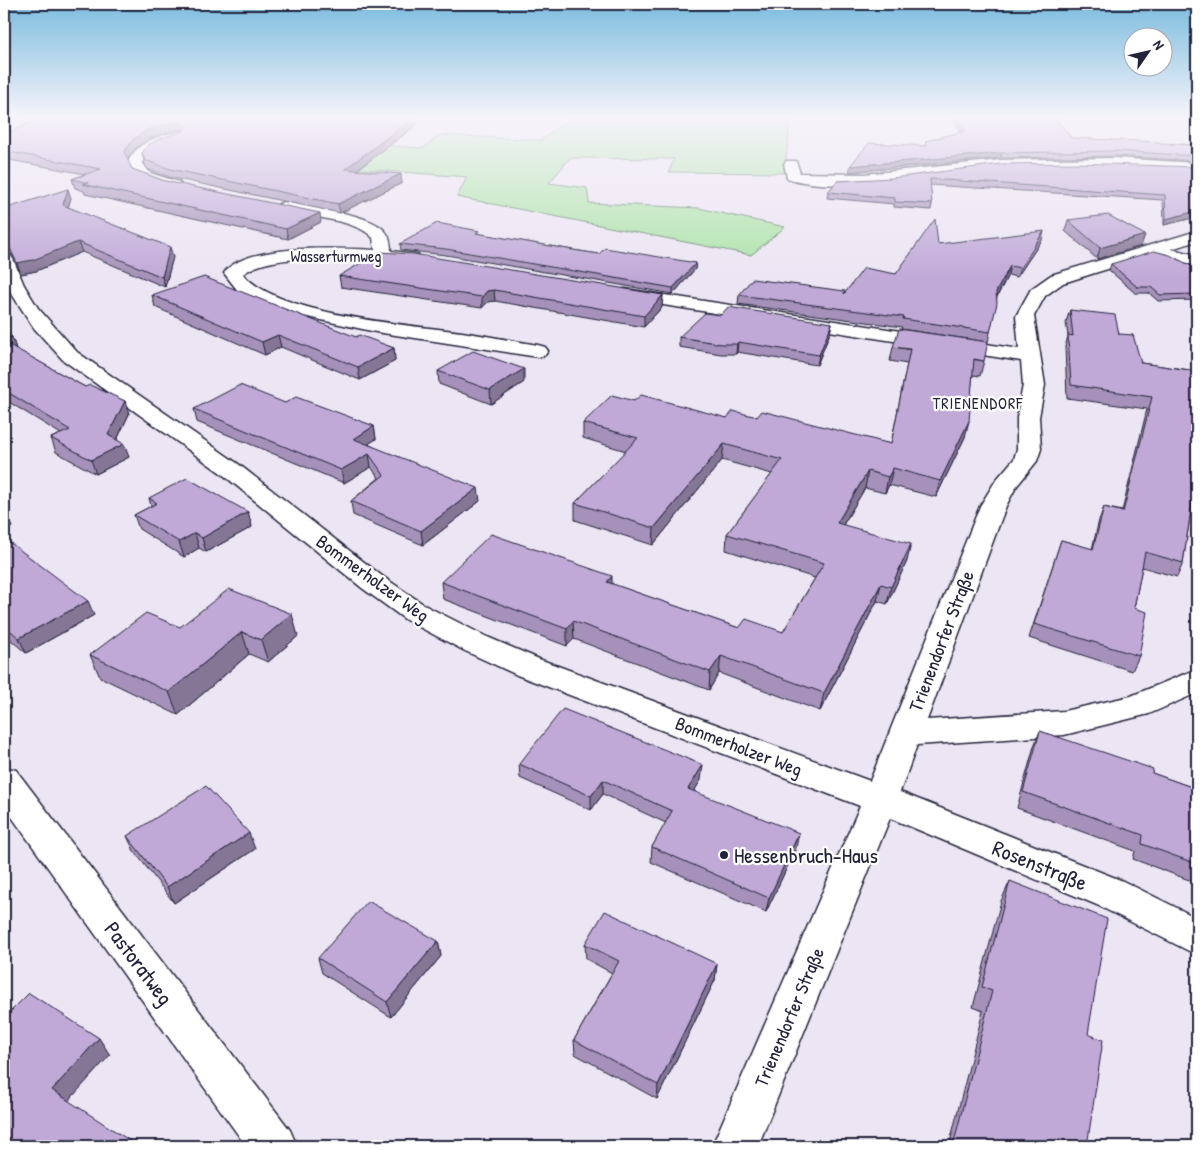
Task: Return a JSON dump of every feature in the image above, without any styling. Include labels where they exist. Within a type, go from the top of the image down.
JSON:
[{"type":"street","points":[[139,171],[146,177],[187,188]]},
{"type":"street","points":[[792,171],[792,176],[798,177],[868,179],[933,171]]},
{"type":"street","points":[[272,205],[366,225],[378,233],[383,241],[383,255]]},
{"type":"street","name":"Trienendorfer Straße","points":[[735,1146],[880,799],[993,506],[1005,485],[1028,455],[1028,417],[1034,385],[1028,356],[1025,316],[1037,293],[1046,286],[1074,273],[1197,236]]},
{"type":"street","points":[[1150,250],[1197,260]]},
{"type":"street","name":"Wasserturmweg","points":[[433,261],[383,255],[283,256],[243,265],[232,273],[234,279],[245,288],[274,301],[330,318],[372,327],[538,351]]},
{"type":"street","name":"Bommerholzer Weg","points":[[4,259],[14,286],[61,347],[75,361],[229,468],[359,572],[416,613],[474,643],[528,667],[880,799]]},
{"type":"street","points":[[609,291],[1028,356]]},
{"type":"street","points":[[905,734],[1064,723],[1138,706],[1197,680]]},
{"type":"street","name":"Pastoratweg","points":[[4,780],[274,1146]]},
{"type":"street","name":"Rosenstraße","points":[[880,799],[1110,894],[1197,937]]},
{"type":"green space","points":[[383,171],[559,171],[549,183],[587,188],[589,203],[698,208],[785,227],[751,255],[457,197],[467,177]]},
{"type":"green space","points":[[670,171],[784,171],[784,173]]},
{"type":"building","points":[[96,171],[137,171],[165,181],[320,213],[286,229],[82,184],[88,183],[72,179]]},
{"type":"building","points":[[178,171],[364,171],[401,174],[338,204]]},
{"type":"building","points":[[949,171],[1197,171],[1197,211],[1166,219],[1165,195],[930,179],[932,204],[895,202],[895,198],[828,192],[837,181],[892,178]]},
{"type":"building","points":[[68,189],[63,205],[170,247],[162,277],[78,242],[33,260],[17,263],[8,244],[4,243],[4,209]]},
{"type":"building","points":[[1108,215],[1145,235],[1100,248],[1068,220]]},
{"type":"building","points":[[935,219],[938,244],[1044,231],[1020,268],[1010,266],[996,292],[997,303],[990,332],[903,319],[904,317],[739,295],[752,279],[845,291],[844,294],[864,268],[896,274]]},
{"type":"building","points":[[437,223],[480,231],[476,233],[573,250],[599,254],[605,248],[696,263],[673,288],[446,249],[400,244]]},
{"type":"building","points":[[1154,251],[1170,255],[1197,269],[1197,294],[1160,295],[1151,287],[1137,287],[1111,264]]},
{"type":"building","points":[[380,252],[413,254],[663,295],[644,316],[494,290],[487,291],[482,297],[339,276]]},
{"type":"building","points":[[204,277],[356,337],[359,335],[394,348],[358,367],[278,335],[262,342],[152,295]]},
{"type":"building","points":[[728,307],[832,323],[819,355],[738,342],[737,344],[722,344],[679,337],[705,313],[721,315]]},
{"type":"building","points":[[1070,310],[1115,315],[1119,334],[1133,335],[1141,363],[1197,371],[1197,483],[1195,483],[1183,563],[1145,552],[1134,608],[1147,612],[1139,656],[1034,624],[1061,540],[1093,549],[1104,507],[1123,512],[1152,397],[1071,385],[1068,335],[1073,336]]},
{"type":"building","points":[[899,329],[988,342],[984,361],[974,359],[969,421],[940,481],[893,468],[888,477],[868,471],[837,523],[911,544],[891,587],[881,584],[824,693],[721,656],[710,672],[573,621],[567,629],[441,582],[491,534],[612,576],[607,582],[739,628],[746,619],[783,632],[824,563],[727,534],[782,460],[724,444],[654,528],[575,503],[638,438],[583,423],[612,395],[634,401],[641,395],[727,418],[733,411],[757,417],[762,411],[891,444],[910,349],[893,347]]},
{"type":"building","points":[[4,332],[12,337],[4,340]]},
{"type":"building","points":[[4,342],[85,387],[90,385],[125,401],[108,435],[124,444],[91,460],[51,438],[70,430],[4,390]]},
{"type":"building","points":[[473,351],[524,369],[490,390],[438,371]]},
{"type":"building","points":[[240,385],[285,403],[296,397],[374,426],[354,439],[478,488],[421,531],[351,501],[384,475],[369,454],[341,470],[194,409]]},
{"type":"building","points":[[187,478],[248,512],[202,538],[195,533],[179,542],[134,515],[157,503],[149,498]]},
{"type":"building","points":[[4,538],[88,601],[19,638],[4,625]]},
{"type":"building","points":[[229,589],[292,614],[261,640],[242,632],[169,692],[90,655],[146,613],[180,627]]},
{"type":"building","points":[[563,709],[703,765],[688,789],[799,833],[769,898],[652,847],[672,811],[603,780],[591,796],[519,764]]},
{"type":"building","points":[[1040,731],[1153,769],[1152,773],[1197,789],[1197,864],[1142,844],[1143,835],[1023,792]]},
{"type":"building","points":[[206,786],[249,833],[167,887],[127,836]]},
{"type":"building","points":[[1010,881],[1107,919],[1088,1034],[1103,1040],[1087,1146],[953,1146],[992,991],[982,987]]},
{"type":"building","points":[[368,901],[438,941],[387,1002],[318,958]]},
{"type":"building","points":[[605,911],[717,964],[658,1085],[574,1040],[619,961],[585,944]]},
{"type":"building","points":[[29,993],[99,1038],[52,1090],[138,1146],[4,1146],[4,1018]]},
{"type":"place","name":"Hessenbruch-Haus","points":[[724,855]]},
{"type":"district","name":"TRIENENDORF","points":[[978,403]]}]
